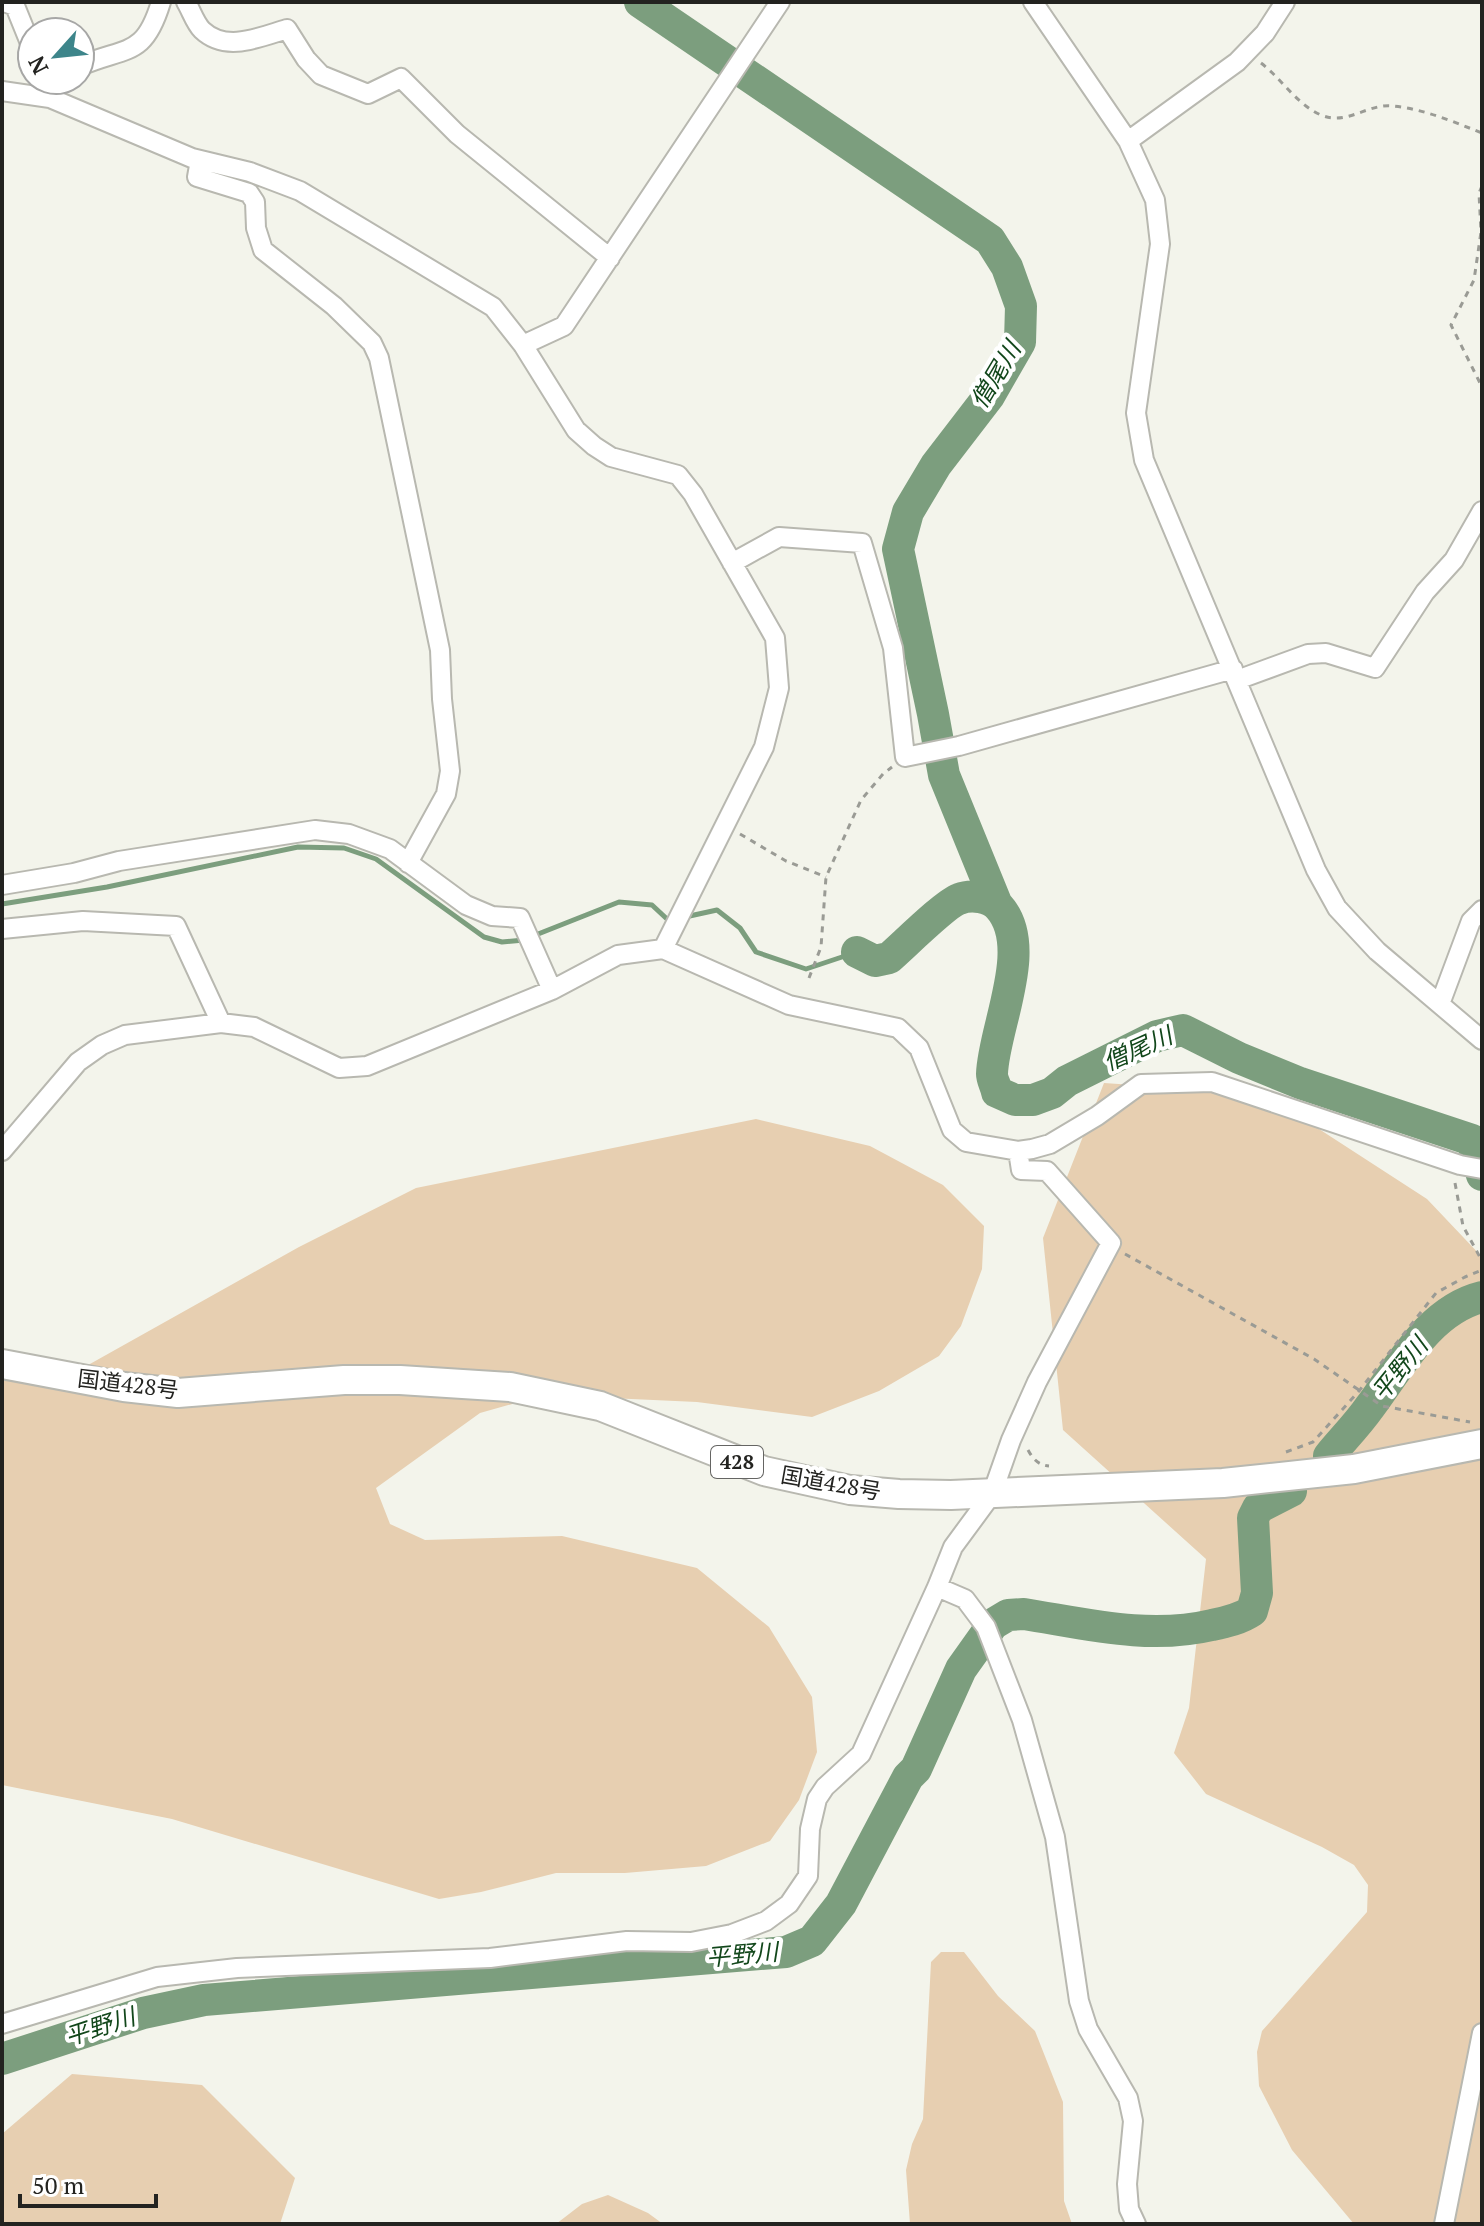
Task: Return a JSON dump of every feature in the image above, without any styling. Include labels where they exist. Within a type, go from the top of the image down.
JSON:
[{"type":"highway","name":"国道428号","points":[[2,1364],[124,1387],[178,1393],[344,1380],[510,1387],[600,1406],[764,1471],[850,1490],[899,1494],[992,1494],[1223,1483],[1354,1469],[1482,1444]]},
{"type":"street","points":[[4,2],[15,6],[19,16]]},
{"type":"street","points":[[96,59],[130,51],[147,38],[161,2]]},
{"type":"street","points":[[186,2],[201,29],[220,41],[246,41],[287,29],[306,59],[321,75],[368,94],[401,78],[457,134],[610,258]]},
{"type":"street","points":[[523,345],[564,326],[780,2]]},
{"type":"street","points":[[1033,2],[1128,141],[1155,200],[1160,244],[1136,413],[1144,460],[1316,870],[1337,908],[1377,951],[1482,1040]]},
{"type":"street","points":[[1128,141],[1245,55],[1265,33],[1285,2]]},
{"type":"street","points":[[70,96],[200,160],[250,172],[300,191],[493,307],[523,345],[576,430],[611,457],[678,475],[693,494],[775,638],[779,688],[764,747],[663,949]]},
{"type":"street","points":[[200,160],[197,177],[249,193],[255,202],[256,228],[263,250],[334,306],[372,343],[379,358],[440,650],[450,771],[446,794],[408,863]]},
{"type":"street","points":[[732,563],[779,537],[862,543],[893,648],[905,757],[959,746],[1308,654],[1326,653],[1375,668],[1425,592],[1454,560],[1482,511]]},
{"type":"street","points":[[2,885],[74,873],[119,861],[315,830],[349,834],[390,849],[466,905],[492,916],[520,918],[552,990]]},
{"type":"street","points":[[1440,1004],[1471,921],[1482,910]]},
{"type":"street","points":[[2,929],[83,921],[176,926],[221,1023]]},
{"type":"street","points":[[2,1151],[78,1062],[102,1045],[125,1035],[221,1023],[254,1027],[339,1068],[367,1066],[552,990],[618,955],[663,949],[789,1005],[898,1028],[919,1048],[952,1130],[966,1142],[1018,1151],[1050,1144],[1097,1116],[1141,1084],[1212,1082],[1460,1165],[1482,1169]]},
{"type":"street","points":[[2,2024],[157,1977],[237,1968],[490,1958],[627,1941],[691,1942],[732,1934],[766,1921],[789,1904],[808,1876],[810,1829],[817,1799],[825,1787],[861,1754],[953,1547],[992,1494],[1037,1382],[1111,1243],[1047,1171],[1021,1170],[1018,1151]]},
{"type":"street","points":[[937,1587],[965,1599],[986,1627],[1022,1720],[1055,1837],[1079,2001],[1088,2029],[1128,2098],[1133,2121],[1127,2184],[1129,2209],[1136,2224]]},
{"type":"street","points":[[1444,2224],[1482,2033]]},
{"type":"path","points":[[1245,55],[1263,64],[1308,108],[1325,117],[1342,119],[1390,105],[1449,119],[1482,133]]},
{"type":"path","points":[[1482,186],[1479,193],[1481,232],[1474,280],[1451,325],[1482,387]]},
{"type":"path","points":[[809,978],[821,947],[826,877],[861,800],[883,774],[905,757]]},
{"type":"path","points":[[725,826],[786,861],[826,877]]},
{"type":"path","points":[[1460,1165],[1455,1181],[1459,1211],[1463,1226],[1482,1261]]},
{"type":"path","points":[[1111,1243],[1121,1252],[1314,1359],[1382,1406],[1482,1424]]},
{"type":"path","points":[[1279,1454],[1313,1442],[1359,1391],[1436,1293],[1482,1270]]},
{"type":"path","points":[[1021,1419],[1033,1459],[1041,1465],[1055,1467]]},
{"type":"shaded area","points":[[1104,1083],[1265,1094],[1427,1199],[1482,1257],[1482,2224],[1354,2224],[1292,2150],[1259,2086],[1257,2052],[1262,2031],[1367,1912],[1368,1885],[1354,1865],[1322,1847],[1206,1794],[1174,1753],[1189,1708],[1206,1559],[1063,1430],[1043,1238]]},
{"type":"shaded area","points":[[756,1119],[870,1146],[943,1185],[984,1226],[982,1269],[961,1326],[939,1356],[879,1391],[812,1417],[697,1402],[544,1395],[480,1413],[376,1488],[390,1524],[425,1540],[562,1536],[697,1568],[769,1627],[812,1697],[817,1752],[799,1800],[770,1841],[706,1866],[625,1873],[556,1873],[439,1899],[172,1819],[2,1785],[2,1381],[81,1369],[299,1247],[416,1188]]},
{"type":"shaded area","points":[[941,1952],[964,1952],[998,1996],[1035,2031],[1063,2102],[1064,2201],[1072,2224],[910,2224],[906,2170],[912,2144],[923,2119],[931,1962]]},
{"type":"shaded area","points":[[72,2074],[202,2085],[295,2178],[280,2224],[2,2224],[2,2134]]},
{"type":"shaded area","points":[[608,2195],[648,2213],[663,2224],[556,2224],[582,2204]]},
{"type":"waterway","name":"僧尾川","points":[[640,2],[990,240],[1007,267],[1021,306],[1020,342],[989,396],[936,465],[908,512],[898,549],[944,775],[997,905]]},
{"type":"waterway","points":[[2,904],[107,887],[298,847],[344,848],[376,859],[484,937],[502,942],[524,940]]},
{"type":"waterway","name":"僧尾川","points":[[857,952],[875,961],[889,958],[953,902],[969,897],[986,899],[999,907],[1009,924],[1013,944],[1013,966],[992,1074],[997,1092],[1015,1100],[1033,1100],[1052,1093],[1067,1081],[1157,1036],[1183,1030],[1300,1083],[1472,1140],[1482,1175]]},
{"type":"waterway","points":[[533,936],[619,902],[652,905],[667,919],[675,918]]},
{"type":"waterway","points":[[685,917],[717,910],[740,928],[756,952],[806,969],[857,952]]},
{"type":"waterway","name":"平野川","points":[[1329,1456],[1431,1327],[1446,1314],[1482,1297]]},
{"type":"waterway","name":"平野川","points":[[2,2059],[143,2013],[204,2000],[786,1952],[812,1941],[841,1904],[908,1777],[916,1769],[961,1669],[993,1624],[1008,1615],[1024,1614],[1118,1629],[1165,1631],[1212,1625],[1243,1616],[1252,1611],[1257,1593],[1253,1518],[1258,1508],[1291,1491]]}]
